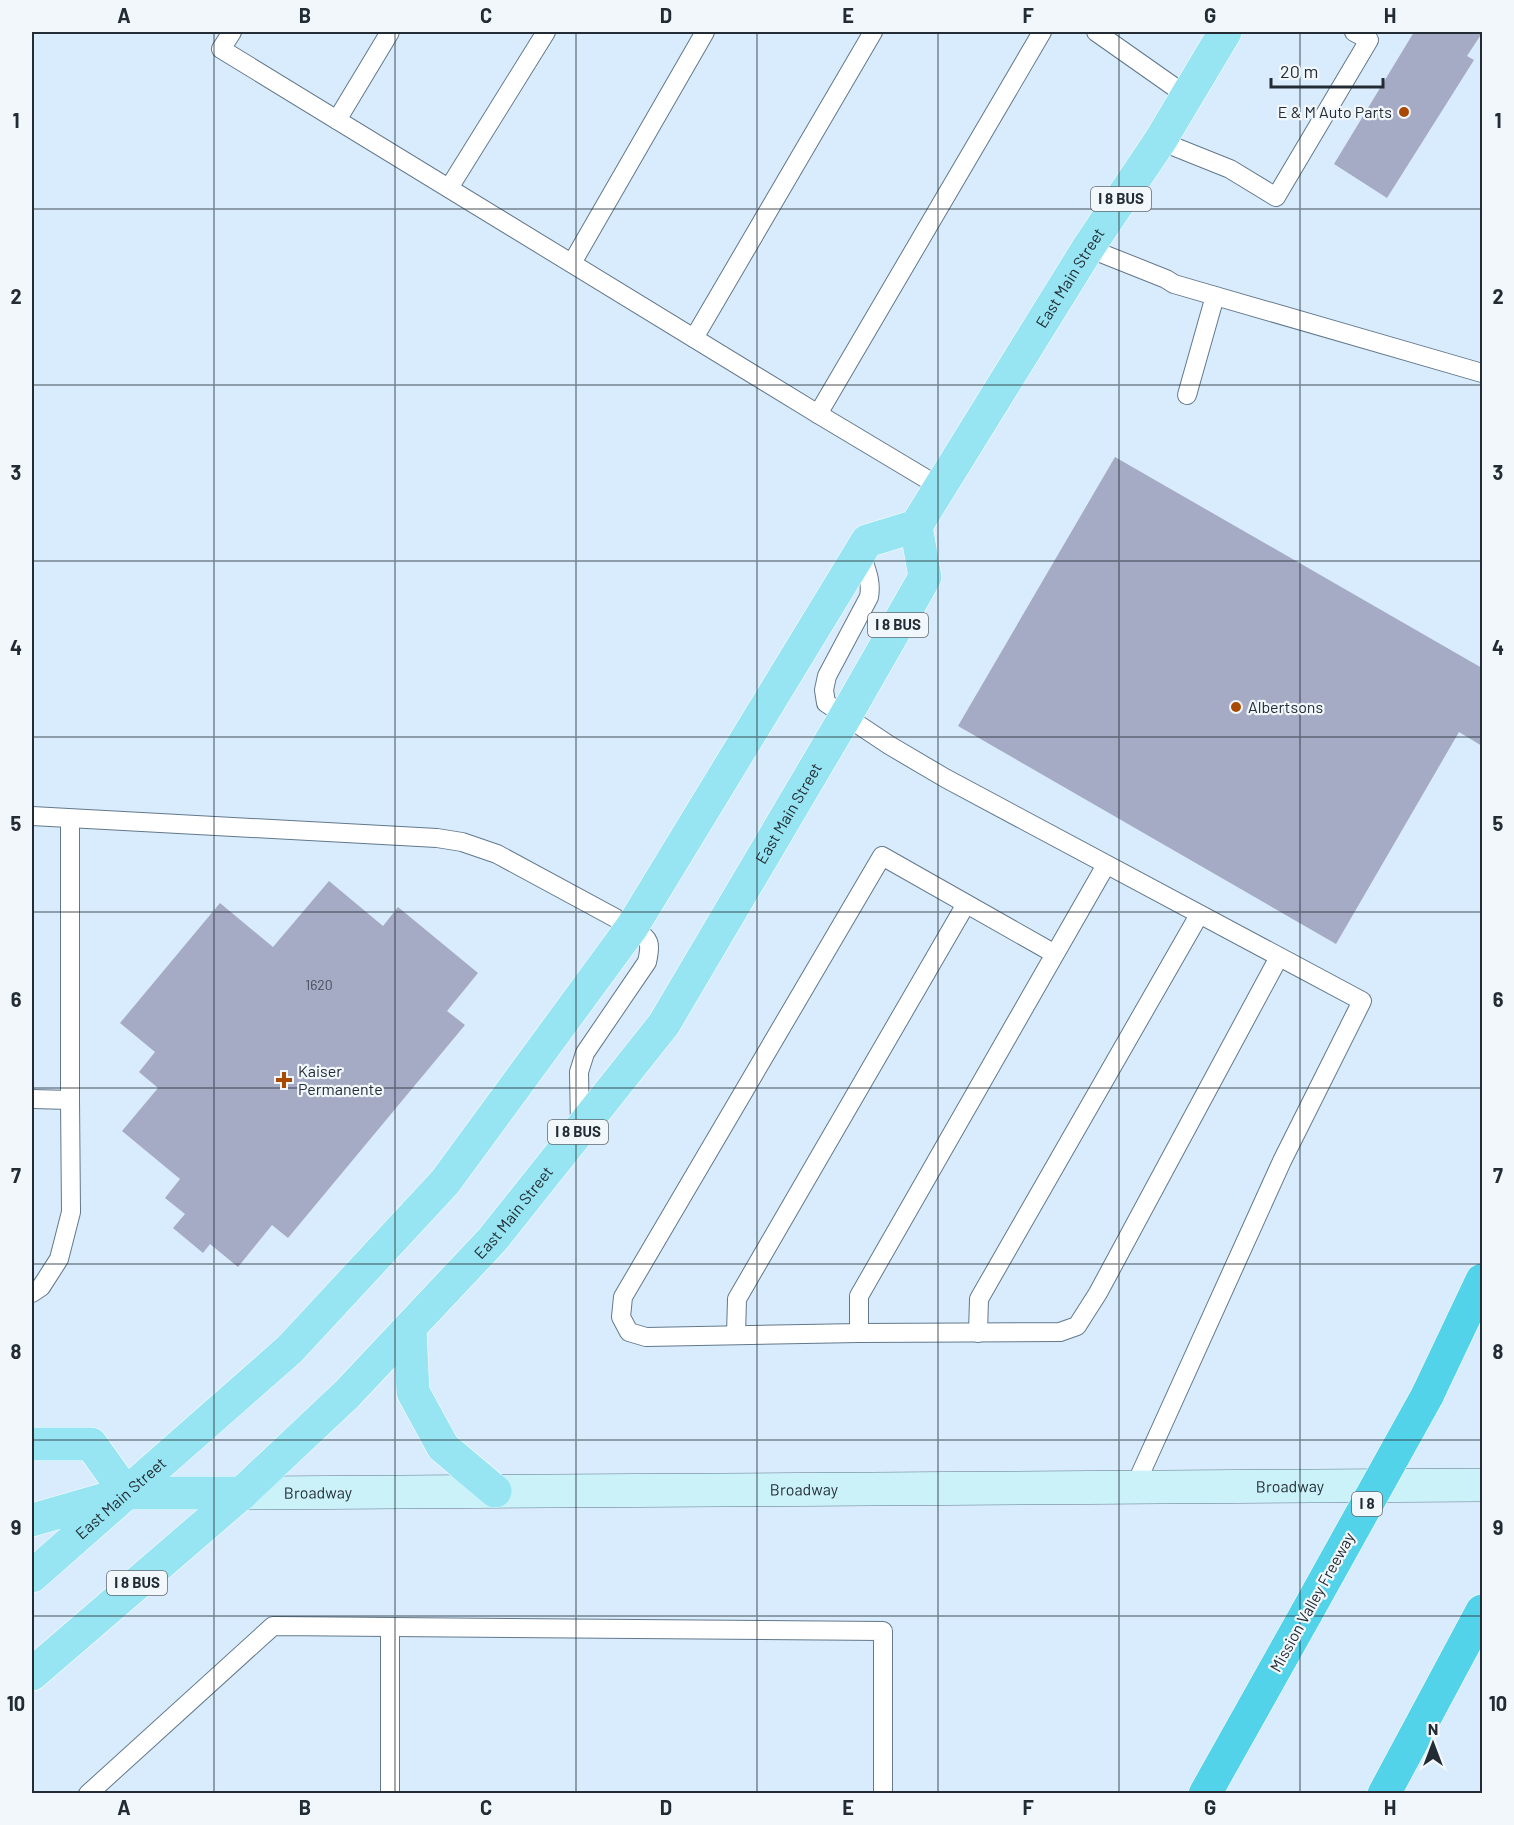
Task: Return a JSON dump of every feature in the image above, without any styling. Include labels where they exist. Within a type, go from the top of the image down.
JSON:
[{"type":"highway","name":"Mission Valley Freeway","points":[[1205,1794],[1427,1396],[1482,1280]]},
{"type":"highway","points":[[1384,1794],[1482,1611]]},
{"type":"main road","name":"East Main Street","points":[[32,1576],[290,1349],[445,1182],[632,927],[867,541],[916,526],[1088,248],[1160,141],[1225,32]]},
{"type":"main road","name":"East Main Street","points":[[32,1674],[242,1493],[347,1394],[492,1240],[664,1024],[925,577],[916,526]]},
{"type":"main road","points":[[410,1328],[413,1392],[443,1447],[495,1491]]},
{"type":"main road","points":[[32,1444],[91,1444],[126,1493]]},
{"type":"main road","name":"Broadway","points":[[32,1520],[126,1493],[242,1493]]},
{"type":"street","name":"Broadway","points":[[242,1493],[1482,1485]]},
{"type":"lane","points":[[232,32],[221,49],[940,487]]},
{"type":"lane","points":[[336,120],[390,32]]},
{"type":"lane","points":[[449,188],[546,32]]},
{"type":"lane","points":[[572,263],[705,32]]},
{"type":"lane","points":[[694,338],[873,32]]},
{"type":"lane","points":[[818,414],[1042,32]]},
{"type":"lane","points":[[1096,32],[1187,96]]},
{"type":"lane","points":[[1160,141],[1230,169],[1276,197],[1368,40],[1354,32]]},
{"type":"lane","points":[[1088,248],[1174,284],[1482,373]]},
{"type":"lane","points":[[1187,395],[1215,296]]},
{"type":"lane","points":[[861,554],[871,588],[827,676],[824,690],[826,703],[945,778],[1362,1001],[1282,1161],[1134,1488]]},
{"type":"lane","points":[[32,816],[437,838],[462,842],[497,854],[632,927],[651,945],[647,962],[585,1053],[581,1063],[579,1072],[580,1130]]},
{"type":"lane","points":[[32,1293],[41,1287],[59,1259],[71,1212],[70,819]]},
{"type":"lane","points":[[1055,954],[882,856],[623,1297],[621,1317],[629,1332],[646,1337],[1060,1332],[1077,1326],[1103,1283],[1279,957]]},
{"type":"lane","points":[[859,1334],[859,1296],[1106,865]]},
{"type":"lane","points":[[736,1335],[737,1299],[966,904]]},
{"type":"lane","points":[[978,1333],[979,1299],[1199,915]]},
{"type":"lane","points":[[32,1099],[70,1100]]},
{"type":"lane","points":[[88,1794],[273,1626],[883,1631],[883,1794]]},
{"type":"lane","points":[[390,1627],[390,1794]]},
{"type":"building","name":"E & M Auto Parts","points":[[1414,32],[1482,33],[1467,56],[1474,60],[1387,198],[1334,164]]},
{"type":"building","points":[[1115,457],[1482,668],[1482,746],[1459,732],[1336,944],[958,726]]},
{"type":"building","name":"Kaiser Permanente","points":[[329,881],[383,926],[398,907],[478,973],[447,1011],[465,1025],[288,1238],[272,1225],[238,1267],[210,1244],[203,1253],[173,1228],[185,1214],[165,1198],[180,1179],[122,1131],[158,1088],[139,1072],[155,1052],[120,1023],[220,903],[273,947]]},
{"type":"place","name":"E & M Auto Parts","points":[[1404,112]]},
{"type":"place","name":"Albertsons","points":[[1236,707]]},
{"type":"place","name":"Kaiser Permanente","points":[[284,1080]]}]
